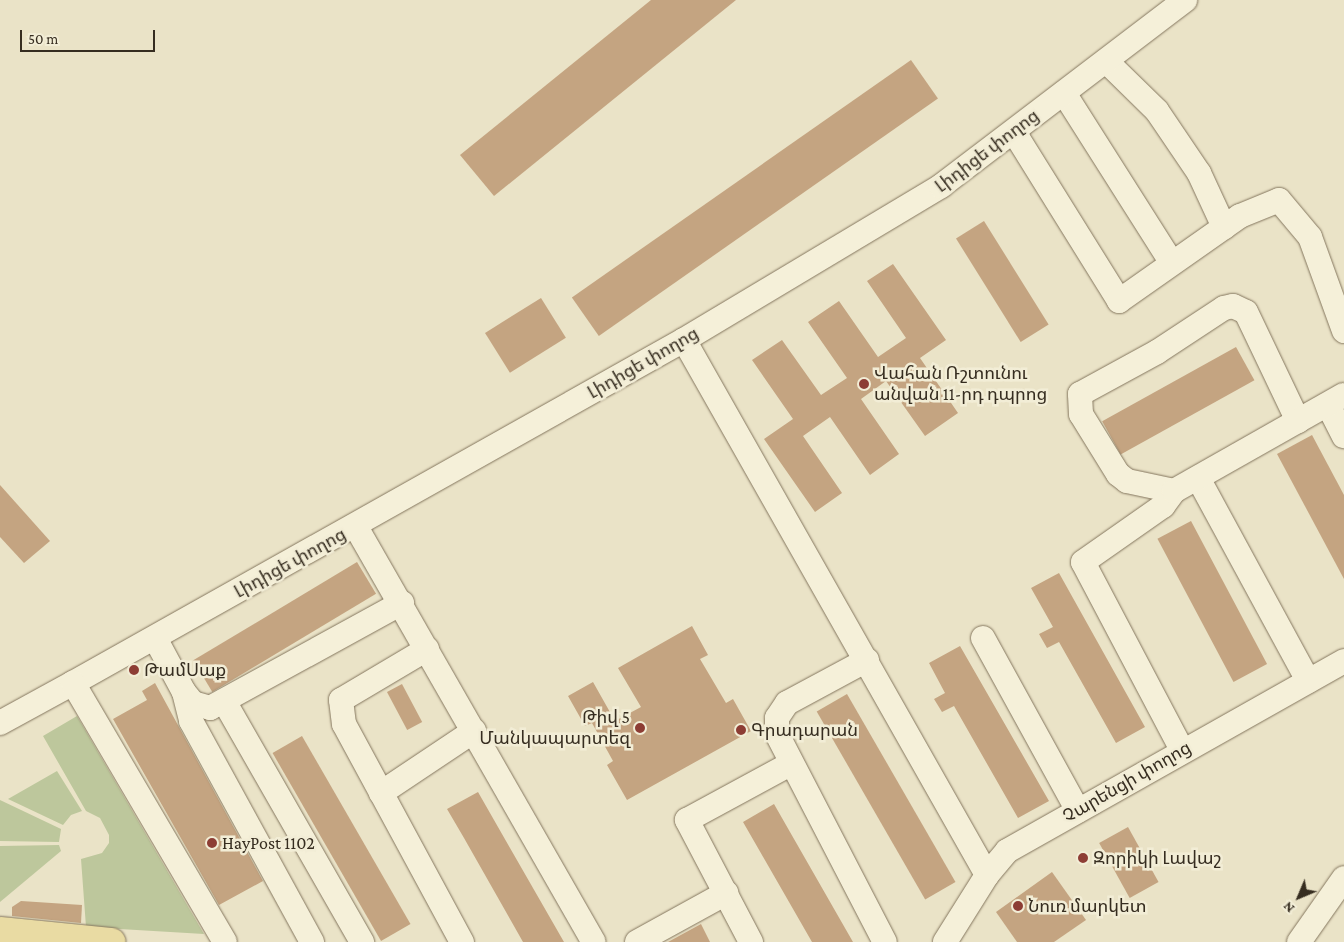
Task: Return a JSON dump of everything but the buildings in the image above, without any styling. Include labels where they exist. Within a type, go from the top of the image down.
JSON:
[{"type":"main road","points":[[0,931],[39,937],[111,942]]},
{"type":"street","name":"Լիդիցե փողոց","points":[[0,723],[356,527],[684,340],[942,186],[1184,0]]},
{"type":"street","points":[[1106,61],[1156,111],[1199,173],[1224,227]]},
{"type":"street","points":[[1064,93],[1172,264]]},
{"type":"street","points":[[1014,132],[1118,301],[1240,216],[1279,200],[1310,237],[1344,331]]},
{"type":"street","points":[[1174,491],[1128,481],[1118,474],[1082,414],[1080,394],[1157,352],[1224,308],[1234,306],[1246,312],[1298,421]]},
{"type":"street","points":[[684,340],[987,874]]},
{"type":"street","points":[[1182,750],[1083,562],[1163,506],[1174,491],[1336,400],[1344,436]]},
{"type":"street","points":[[1198,478],[1308,681]]},
{"type":"street","points":[[356,527],[428,649],[594,942]]},
{"type":"street","points":[[184,692],[203,708],[224,701],[402,604]]},
{"type":"street","points":[[155,638],[184,692],[192,721],[312,942]]},
{"type":"street","points":[[983,638],[1078,811]]},
{"type":"street","points":[[428,649],[341,700],[344,724],[462,942]]},
{"type":"street","points":[[867,660],[787,703],[777,718],[776,734],[790,764],[885,942]]},
{"type":"street","name":"Չարենցի փողոց","points":[[945,942],[987,874],[1007,851],[1182,750],[1344,660]]},
{"type":"street","points":[[73,683],[225,942]]},
{"type":"street","points":[[224,701],[362,942]]},
{"type":"street","points":[[381,793],[474,730]]},
{"type":"street","points":[[751,942],[687,820],[790,764]]},
{"type":"street","points":[[1299,942],[1344,878]]},
{"type":"street","points":[[637,942],[726,893]]},
{"type":"green space","points":[[77,716],[204,934],[86,927],[81,859],[102,853],[109,843],[109,835],[100,818],[86,811],[43,736]]},
{"type":"green space","points":[[57,771],[82,811],[71,815],[63,825],[8,799]]},
{"type":"green space","points":[[0,800],[61,829],[59,842],[0,841]]},
{"type":"green space","points":[[59,845],[61,851],[0,902],[0,846]]},
{"type":"place","name":"Վահան Ռշտունու անվան 11-րդ դպրոց","points":[[864,384]]},
{"type":"place","name":"ԹամՍաք","points":[[134,670]]},
{"type":"place","name":"Թիվ 5 Մանկապարտեզ","points":[[640,728]]},
{"type":"place","name":"Գրադարան","points":[[741,730]]},
{"type":"place","name":"HayPost 1102","points":[[212,843]]},
{"type":"place","name":"Զորիկի Լավաշ","points":[[1083,858]]},
{"type":"place","name":"Նուռ մարկետ","points":[[1018,906]]}]
